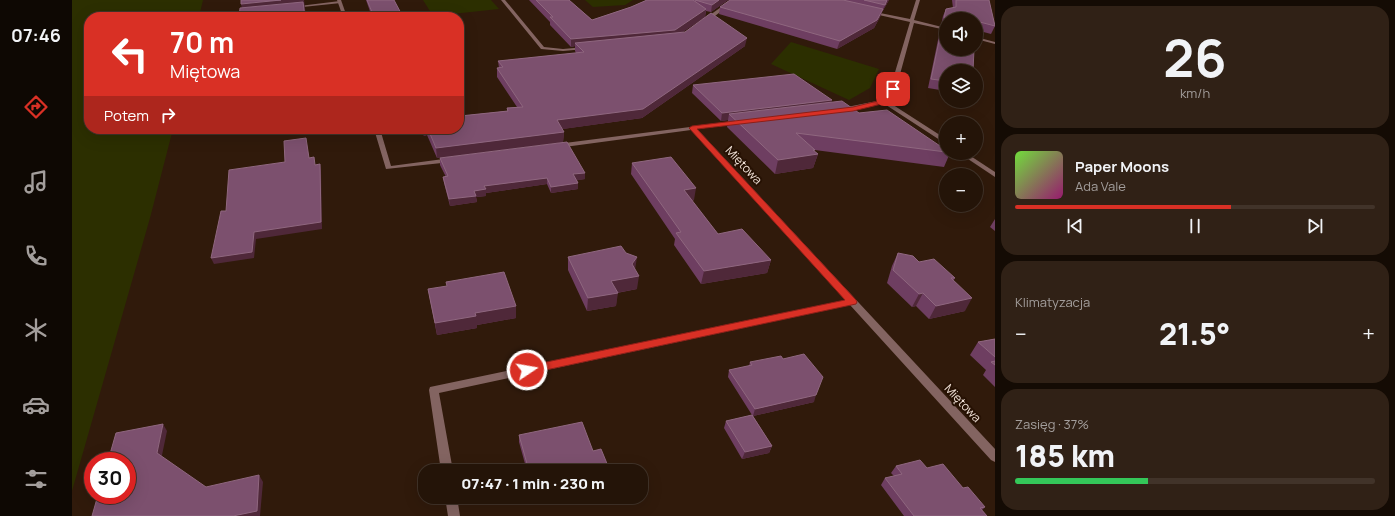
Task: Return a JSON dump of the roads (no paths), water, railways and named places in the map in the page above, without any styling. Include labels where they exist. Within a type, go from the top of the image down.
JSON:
[{"type":"street","points":[[503,0],[543,48],[563,50],[594,48]]},
{"type":"street","points":[[698,25],[734,0]]},
{"type":"street","points":[[838,110],[853,109],[884,101],[893,89],[918,0]]},
{"type":"street","points":[[286,7],[340,1],[343,12]]},
{"type":"street","points":[[236,12],[255,10]]},
{"type":"street","points":[[864,11],[939,27]]},
{"type":"street","points":[[983,40],[995,43]]},
{"type":"street","points":[[884,101],[939,137]]},
{"type":"street","points":[[552,146],[746,122]]},
{"type":"street","name":"Miętowa","points":[[692,128],[995,457]]},
{"type":"street","points":[[378,134],[388,168],[458,159]]},
{"type":"street","points":[[972,160],[995,175]]},
{"type":"street","points":[[446,464],[434,390],[852,302]]},
{"type":"street","points":[[452,504],[454,516]]}]
